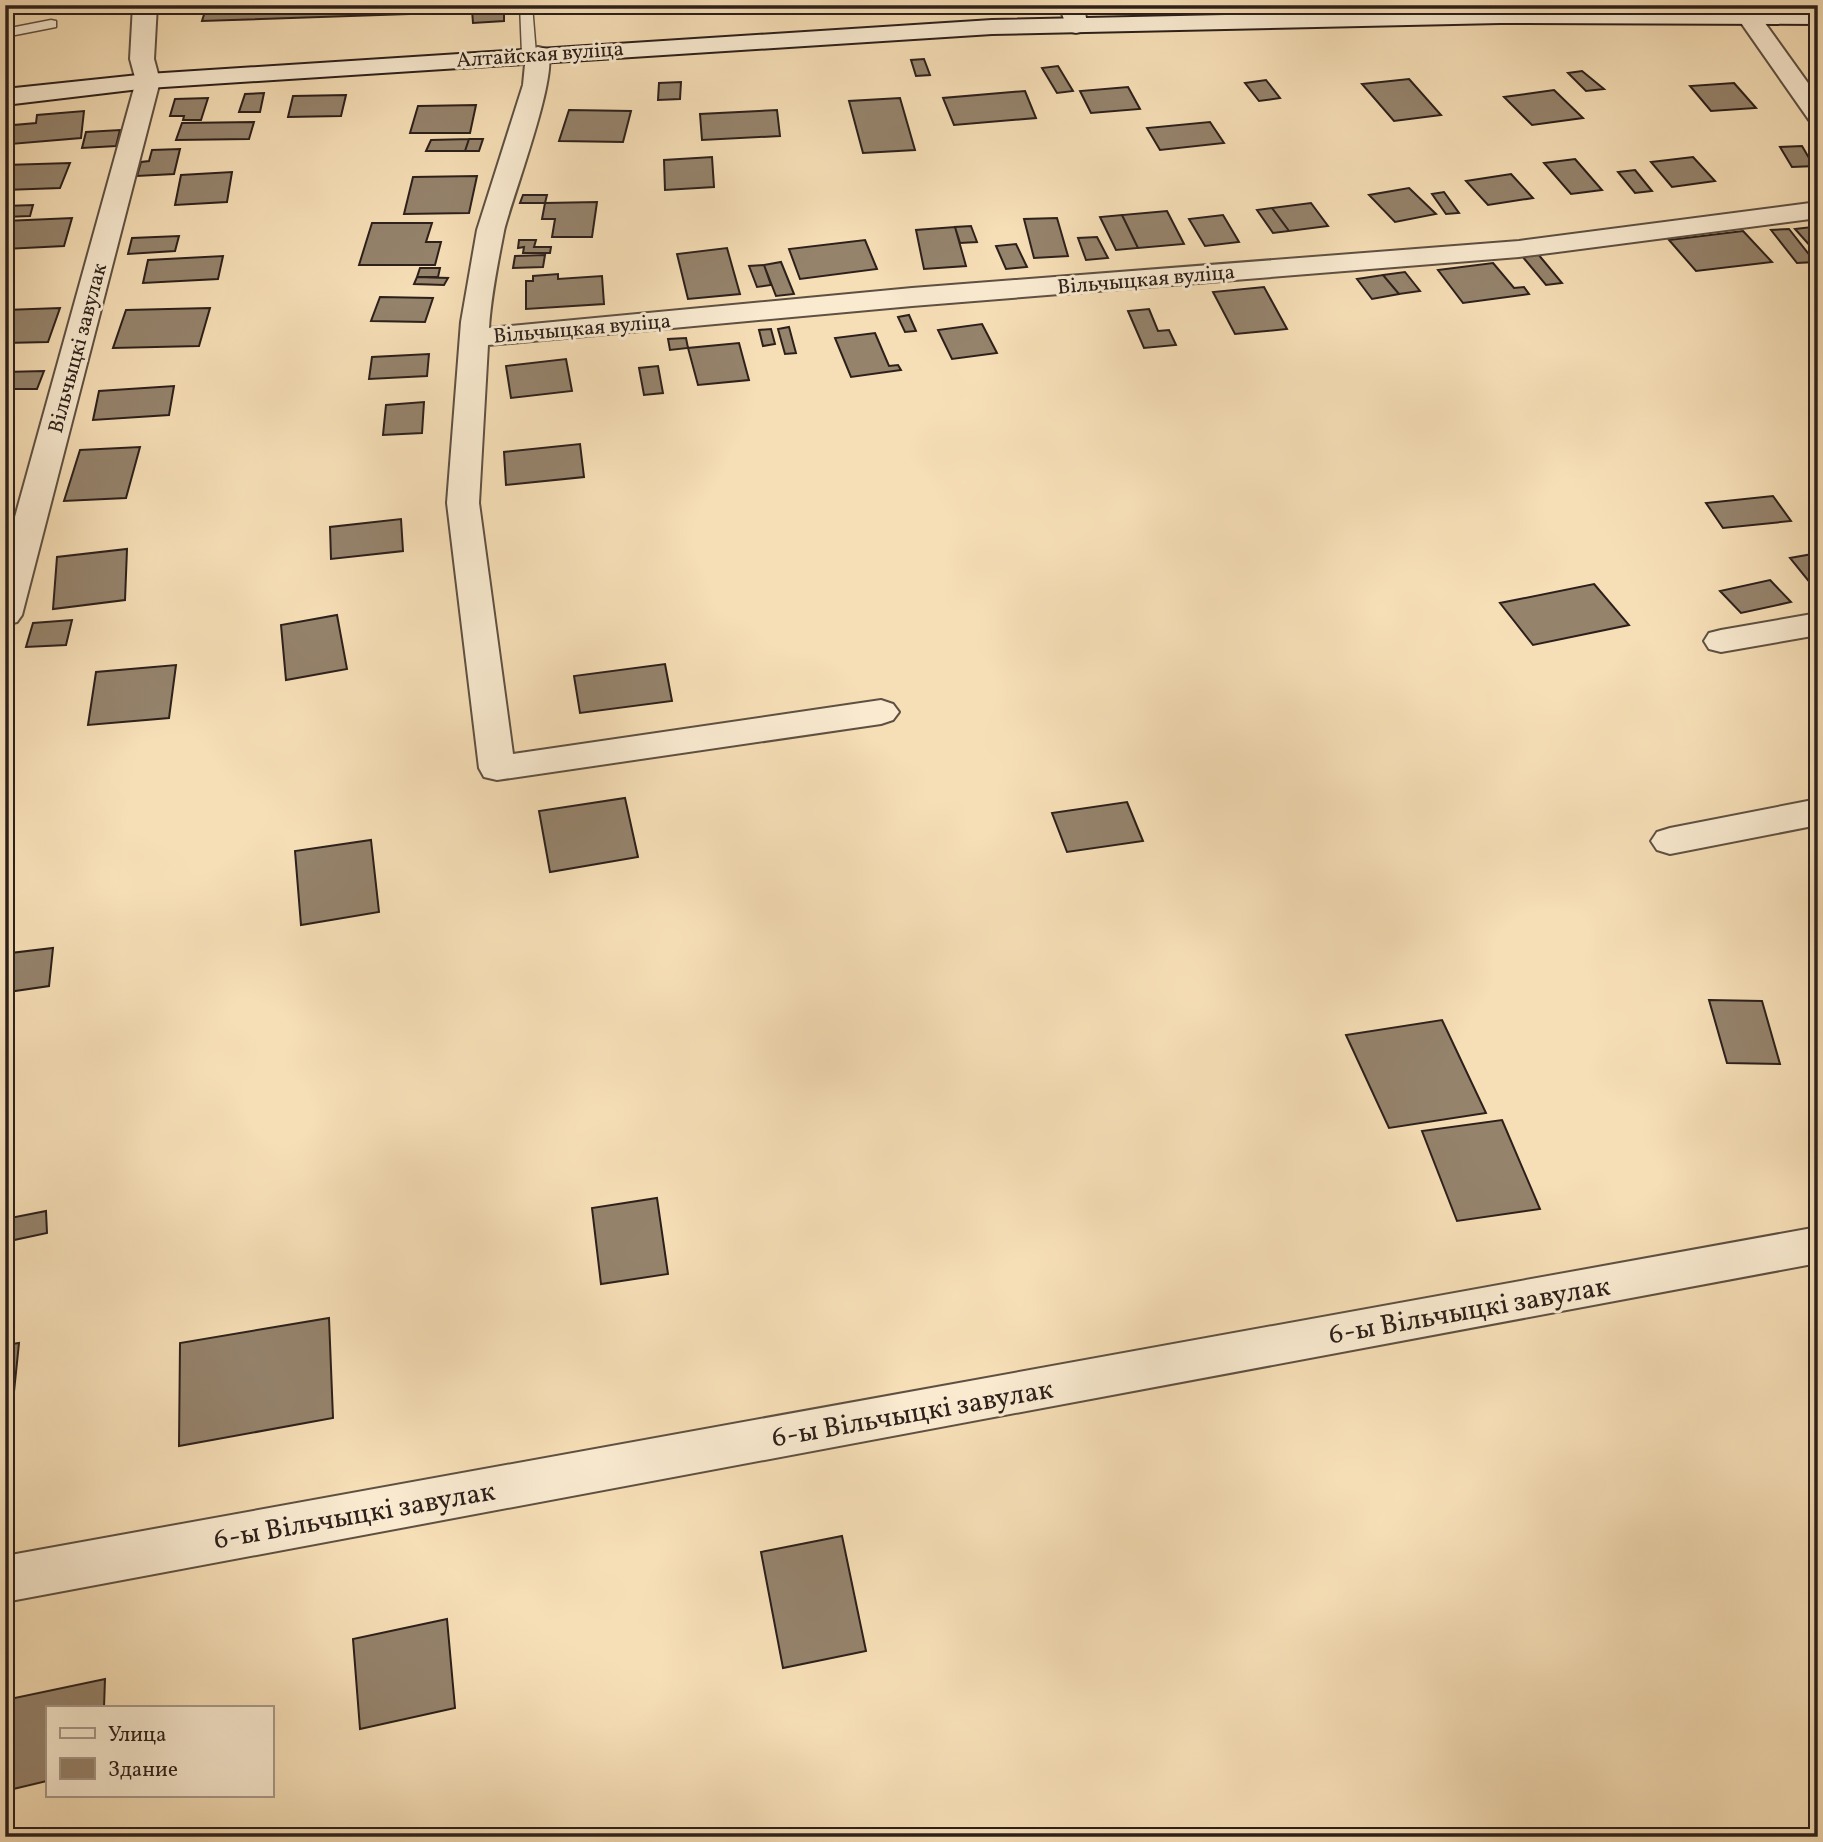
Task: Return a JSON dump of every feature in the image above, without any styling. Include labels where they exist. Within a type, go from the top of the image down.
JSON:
[{"type":"street","points":[[145,5],[142,59],[148,81]]},
{"type":"street","points":[[1745,11],[1818,115]]},
{"type":"street","name":"Алтайская вуліца","points":[[5,97],[148,81],[534,54],[978,28],[1074,16],[1745,11],[1818,17]]},
{"type":"street","name":"Вільчыцкая вуліца","points":[[534,54],[535,85],[491,230],[474,338],[463,503],[497,768],[881,712]]},
{"type":"street","name":"Вільчыцкі завулак","points":[[5,615],[148,81]]},
{"type":"street","name":"Вільчыцкая вуліца","points":[[474,338],[912,297],[1519,249],[1818,210]]},
{"type":"street","points":[[1721,641],[1818,624]]},
{"type":"street","points":[[1670,841],[1818,811]]},
{"type":"street","name":"6-ы Вільчыцкі завулак","points":[[5,1578],[1818,1245]]},
{"type":"lane","points":[[526,5],[534,54]]},
{"type":"lane","points":[[5,33],[51,24]]},
{"type":"building","points":[[207,5],[410,5],[409,14],[202,21]]},
{"type":"building","points":[[504,8],[504,21],[473,23],[472,10]]},
{"type":"building","points":[[924,59],[930,75],[916,76],[911,60]]},
{"type":"building","points":[[1058,66],[1073,91],[1057,93],[1042,68]]},
{"type":"building","points":[[1582,71],[1604,89],[1586,91],[1568,73]]},
{"type":"building","points":[[1409,79],[1441,115],[1394,121],[1362,84]]},
{"type":"building","points":[[1266,80],[1280,98],[1259,101],[1245,83]]},
{"type":"building","points":[[681,82],[680,99],[658,100],[659,83]]},
{"type":"building","points":[[1734,83],[1756,108],[1711,111],[1690,86]]},
{"type":"building","points":[[1128,87],[1140,109],[1091,113],[1080,91]]},
{"type":"building","points":[[1554,90],[1583,118],[1532,125],[1504,97]]},
{"type":"building","points":[[1025,91],[1036,118],[954,125],[943,98]]},
{"type":"building","points":[[264,93],[260,112],[239,112],[245,94]]},
{"type":"building","points":[[346,95],[341,116],[288,117],[293,96]]},
{"type":"building","points":[[208,98],[201,120],[183,120],[184,116],[170,116],[175,99]]},
{"type":"building","points":[[900,98],[915,150],[863,153],[849,101]]},
{"type":"building","points":[[476,105],[470,133],[410,133],[418,106]]},
{"type":"building","points":[[569,110],[631,111],[623,142],[559,141]]},
{"type":"building","points":[[777,110],[780,136],[702,140],[700,114]]},
{"type":"building","points":[[84,111],[81,138],[11,144],[14,125],[36,123],[37,115]]},
{"type":"building","points":[[254,122],[249,139],[176,140],[182,123]]},
{"type":"building","points":[[1210,122],[1224,143],[1160,150],[1147,128]]},
{"type":"building","points":[[120,130],[116,146],[82,148],[86,132]]},
{"type":"building","points":[[469,139],[483,139],[479,151],[465,151]]},
{"type":"building","points":[[469,139],[465,151],[426,151],[431,140]]},
{"type":"building","points":[[1802,146],[1815,166],[1792,167],[1780,147]]},
{"type":"building","points":[[180,149],[174,174],[137,176],[141,162],[149,161],[152,150]]},
{"type":"building","points":[[712,157],[714,187],[665,190],[664,160]]},
{"type":"building","points":[[1693,157],[1715,181],[1672,187],[1651,162]]},
{"type":"building","points":[[1575,159],[1602,190],[1571,194],[1544,163]]},
{"type":"building","points":[[70,163],[60,188],[5,190],[5,165]]},
{"type":"building","points":[[1635,170],[1652,191],[1635,193],[1618,172]]},
{"type":"building","points":[[232,172],[227,202],[175,205],[181,175]]},
{"type":"building","points":[[1511,174],[1533,198],[1488,205],[1466,181]]},
{"type":"building","points":[[477,176],[469,213],[404,214],[413,177]]},
{"type":"building","points":[[1409,188],[1436,214],[1395,222],[1369,195]]},
{"type":"building","points":[[1444,192],[1459,213],[1446,214],[1432,194]]},
{"type":"building","points":[[523,195],[547,195],[545,203],[520,203]]},
{"type":"building","points":[[597,202],[592,237],[552,237],[555,219],[542,219],[545,203]]},
{"type":"building","points":[[1311,203],[1328,226],[1289,231],[1272,208]]},
{"type":"building","points":[[33,205],[30,216],[5,217],[5,206]]},
{"type":"building","points":[[1272,208],[1289,231],[1273,233],[1257,210]]},
{"type":"building","points":[[1167,211],[1184,244],[1138,248],[1122,215]]},
{"type":"building","points":[[1122,215],[1138,248],[1116,250],[1100,217]]},
{"type":"building","points":[[1223,215],[1239,242],[1205,246],[1189,219]]},
{"type":"building","points":[[72,218],[64,246],[5,249],[5,221]]},
{"type":"building","points":[[1057,218],[1068,256],[1034,258],[1024,219]]},
{"type":"building","points":[[372,223],[432,223],[426,242],[441,242],[435,265],[359,265]]},
{"type":"building","points":[[971,226],[977,242],[960,243],[955,227]]},
{"type":"building","points":[[955,227],[966,266],[924,269],[916,230]]},
{"type":"building","points":[[1812,227],[1818,234],[1818,248],[1812,248],[1795,229]]},
{"type":"building","points":[[1789,229],[1815,262],[1797,263],[1771,230]]},
{"type":"building","points":[[1743,231],[1772,262],[1696,271],[1669,240]]},
{"type":"building","points":[[179,236],[175,251],[128,254],[132,238]]},
{"type":"building","points":[[1097,237],[1108,258],[1086,260],[1078,238]]},
{"type":"building","points":[[519,240],[536,240],[534,247],[551,247],[550,253],[523,253],[524,247],[518,248]]},
{"type":"building","points":[[865,240],[877,269],[800,279],[789,249]]},
{"type":"building","points":[[1016,244],[1027,267],[1006,269],[996,246]]},
{"type":"building","points":[[727,248],[740,294],[688,299],[677,254]]},
{"type":"building","points":[[1538,254],[1562,283],[1546,285],[1522,256]]},
{"type":"building","points":[[545,255],[543,267],[513,268],[515,256]]},
{"type":"building","points":[[223,256],[218,279],[143,283],[148,260]]},
{"type":"building","points":[[781,262],[794,294],[776,296],[764,265]]},
{"type":"building","points":[[1493,263],[1514,288],[1524,287],[1529,294],[1463,303],[1438,270]]},
{"type":"building","points":[[764,265],[771,285],[757,287],[749,266]]},
{"type":"building","points":[[420,268],[440,268],[438,277],[417,277]]},
{"type":"building","points":[[1405,272],[1420,291],[1399,294],[1383,275]]},
{"type":"building","points":[[558,274],[558,279],[602,276],[604,304],[526,309],[526,281],[533,281],[533,276]]},
{"type":"building","points":[[1383,275],[1399,294],[1372,299],[1357,279]]},
{"type":"building","points":[[417,277],[448,278],[444,285],[414,284]]},
{"type":"building","points":[[1264,287],[1287,329],[1235,334],[1213,292]]},
{"type":"building","points":[[380,297],[433,298],[425,322],[371,321]]},
{"type":"building","points":[[60,308],[48,342],[5,343],[5,310]]},
{"type":"building","points":[[210,308],[199,346],[113,348],[126,310]]},
{"type":"building","points":[[1149,309],[1158,331],[1169,330],[1176,345],[1144,348],[1128,311]]},
{"type":"building","points":[[909,315],[916,331],[905,332],[898,317]]},
{"type":"building","points":[[982,324],[997,353],[952,359],[938,330]]},
{"type":"building","points":[[789,327],[796,353],[785,354],[778,329]]},
{"type":"building","points":[[771,329],[775,344],[763,346],[759,330]]},
{"type":"building","points":[[875,333],[889,366],[898,365],[901,370],[851,377],[835,338]]},
{"type":"building","points":[[686,338],[688,348],[670,350],[668,339]]},
{"type":"building","points":[[739,343],[749,380],[698,385],[688,348]]},
{"type":"building","points":[[429,354],[427,376],[369,379],[372,357]]},
{"type":"building","points":[[566,359],[572,391],[511,398],[506,366]]},
{"type":"building","points":[[658,366],[663,393],[644,395],[639,368]]},
{"type":"building","points":[[44,371],[37,389],[5,389],[5,372]]},
{"type":"building","points":[[174,386],[169,415],[93,420],[99,391]]},
{"type":"building","points":[[424,402],[422,433],[383,435],[386,405]]},
{"type":"building","points":[[580,444],[584,477],[506,485],[504,452]]},
{"type":"building","points":[[140,447],[126,498],[64,501],[80,450]]},
{"type":"building","points":[[1773,496],[1791,521],[1723,528],[1706,503]]},
{"type":"building","points":[[401,519],[403,551],[331,559],[330,527]]},
{"type":"building","points":[[127,549],[125,600],[53,609],[57,557]]},
{"type":"building","points":[[1818,553],[1818,583],[1811,584],[1790,558]]},
{"type":"building","points":[[1770,580],[1791,602],[1741,613],[1720,591]]},
{"type":"building","points":[[1594,584],[1629,625],[1533,645],[1500,603]]},
{"type":"building","points":[[337,615],[347,669],[286,680],[281,625]]},
{"type":"building","points":[[72,620],[66,645],[26,647],[33,623]]},
{"type":"building","points":[[665,664],[672,701],[580,713],[574,676]]},
{"type":"building","points":[[176,665],[169,718],[88,725],[96,672]]},
{"type":"building","points":[[625,798],[638,857],[550,872],[539,811]]},
{"type":"building","points":[[1127,802],[1143,841],[1067,852],[1052,813]]},
{"type":"building","points":[[371,840],[379,912],[301,925],[295,851]]},
{"type":"building","points":[[53,948],[49,986],[8,992],[11,953]]},
{"type":"building","points":[[1709,1000],[1762,1001],[1780,1064],[1727,1063]]},
{"type":"building","points":[[1442,1020],[1486,1113],[1389,1128],[1346,1035]]},
{"type":"building","points":[[1502,1120],[1540,1209],[1457,1221],[1422,1131]]},
{"type":"building","points":[[657,1198],[668,1274],[601,1284],[592,1208]]},
{"type":"building","points":[[46,1211],[47,1233],[5,1242],[5,1219]]},
{"type":"building","points":[[329,1318],[333,1418],[179,1446],[180,1343]]},
{"type":"building","points":[[19,1343],[11,1421],[5,1422],[5,1345]]},
{"type":"building","points":[[842,1536],[866,1651],[783,1668],[761,1552]]},
{"type":"building","points":[[447,1619],[455,1708],[360,1729],[353,1639]]},
{"type":"building","points":[[105,1679],[104,1706],[46,1706],[46,1781],[5,1791],[5,1700]]}]
